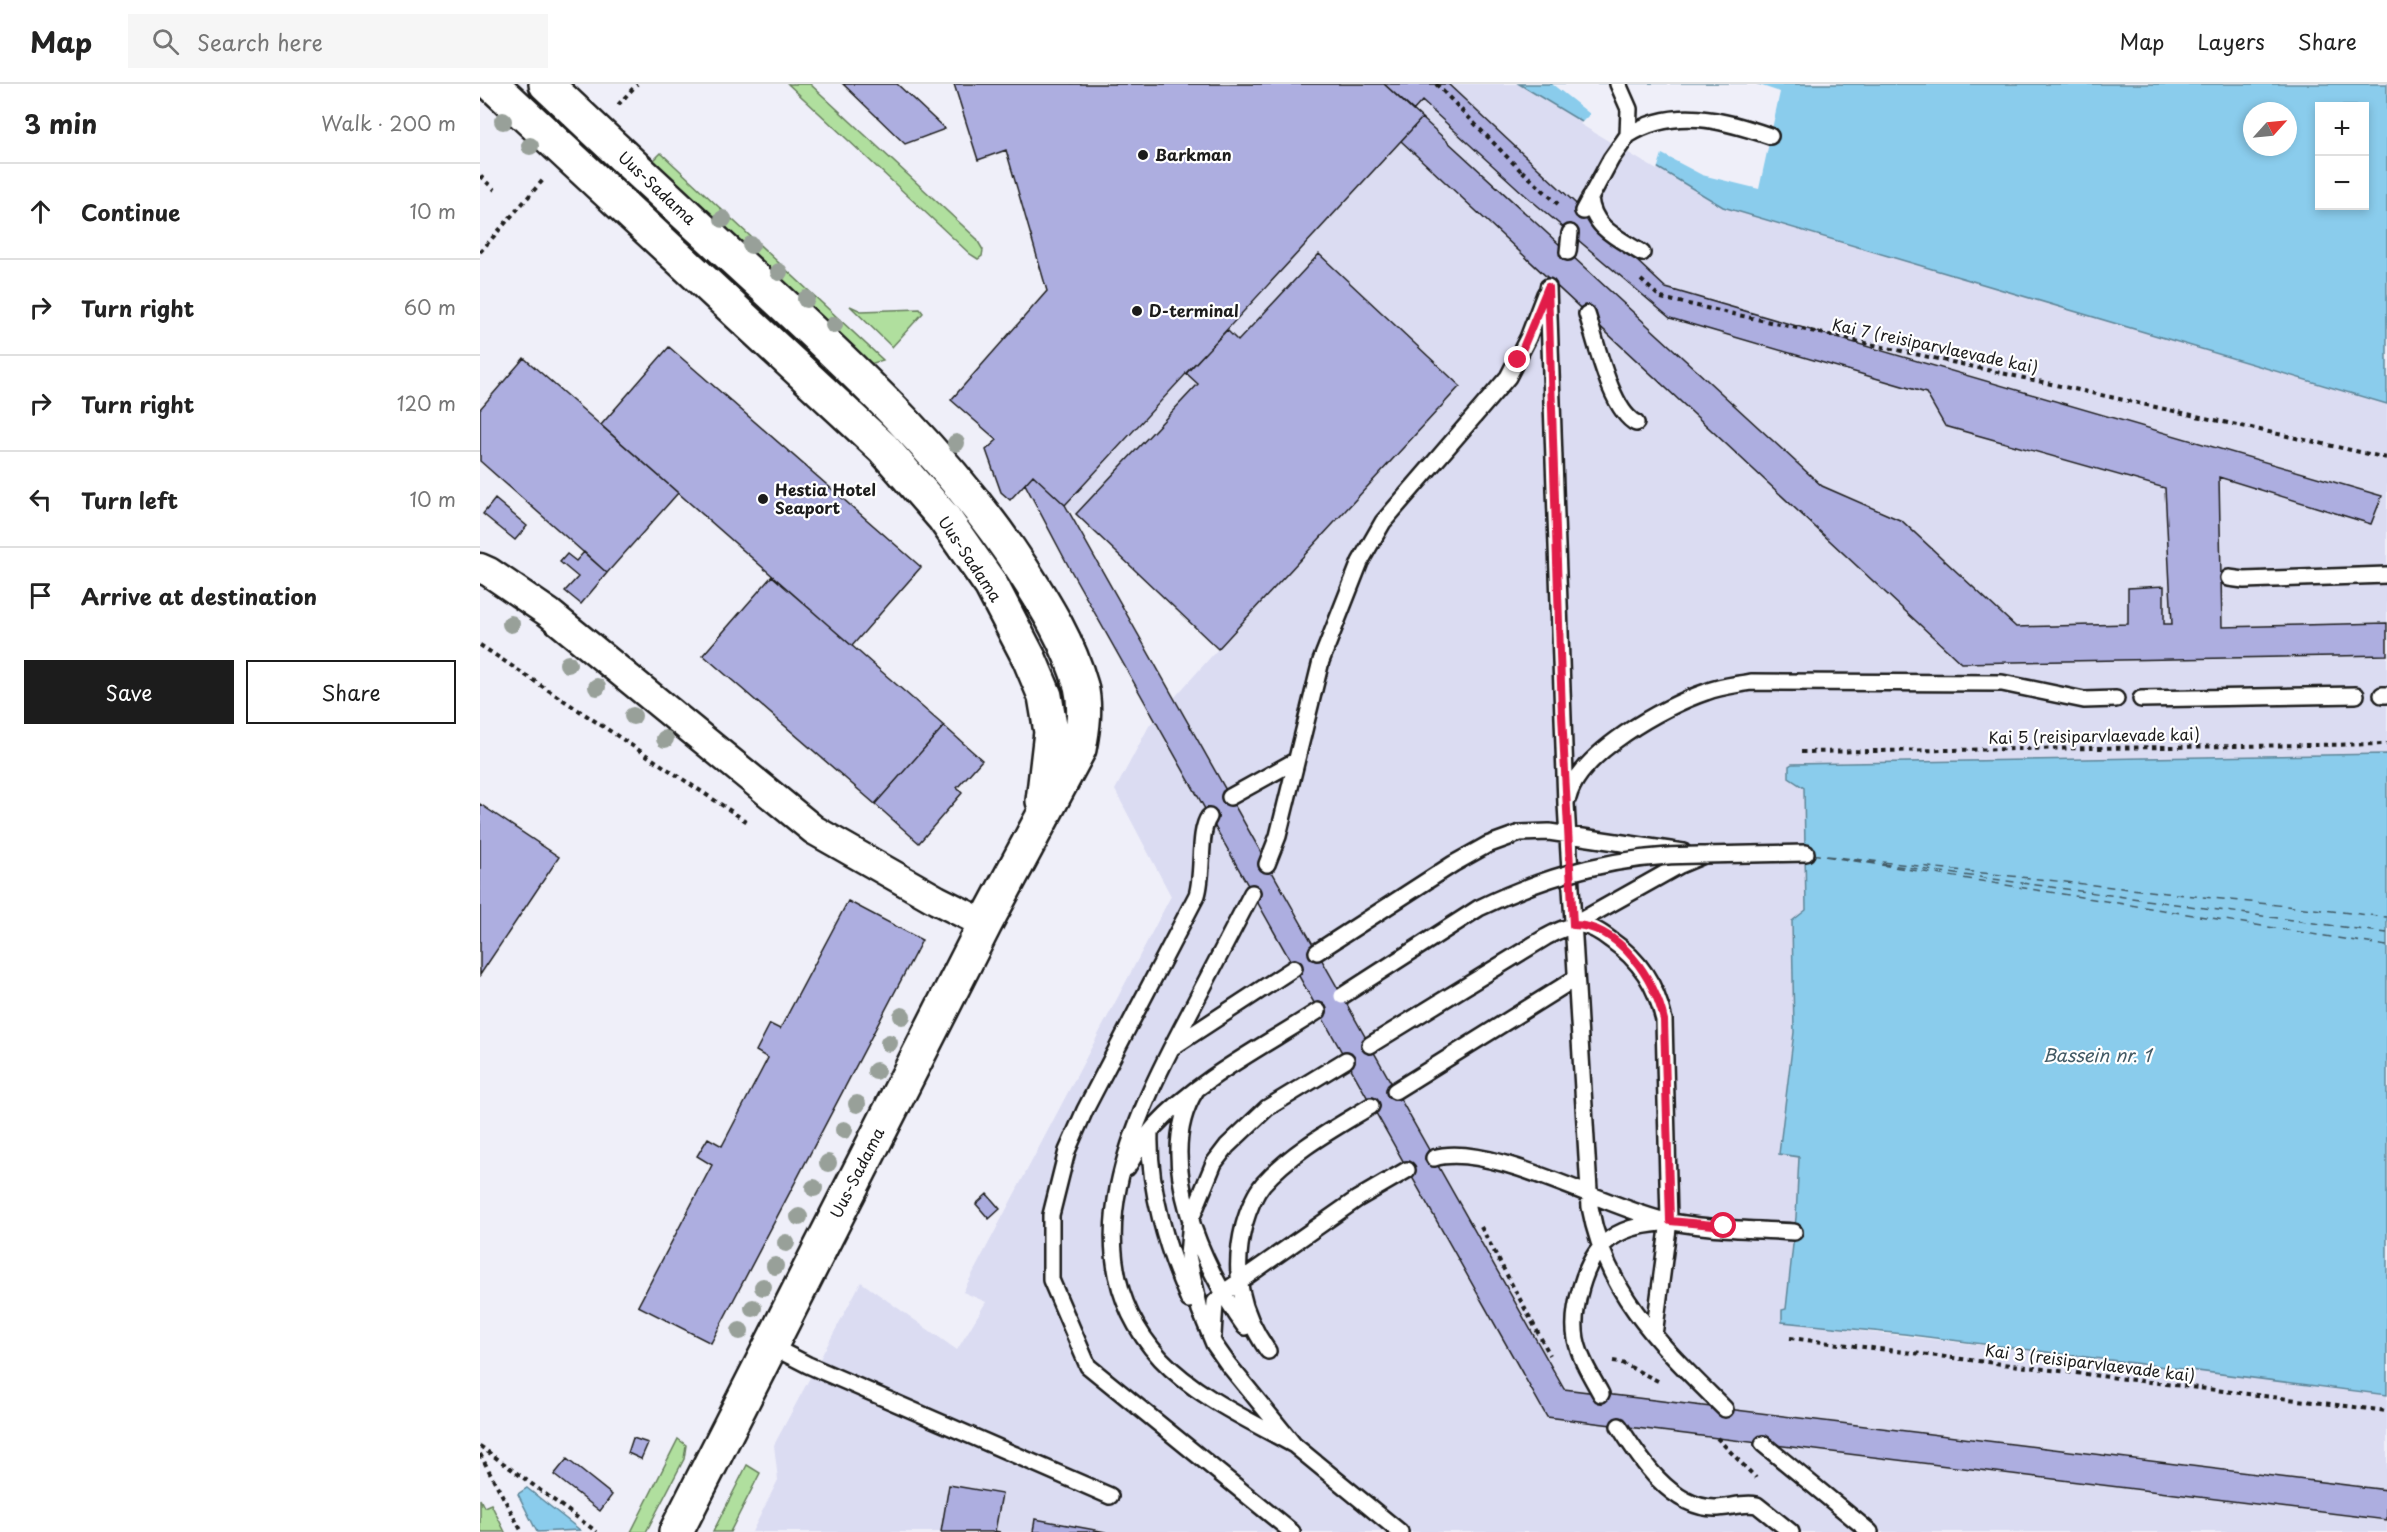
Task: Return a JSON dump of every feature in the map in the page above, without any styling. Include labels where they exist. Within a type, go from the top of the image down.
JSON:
[{"type":"street","name":"Uus-Sadama","points":[[492,84],[883,448],[944,518],[991,585],[1029,658],[1045,696],[1051,732],[1042,815]]},
{"type":"street","name":"Uus-Sadama","points":[[546,84],[874,389],[973,501],[1035,589],[1066,645],[1081,688],[1084,719],[1079,749],[985,924],[769,1345],[676,1532]]},
{"type":"street","name":"Uus-Sadama","points":[[809,380],[843,391],[874,389]]},
{"type":"street","points":[[480,568],[549,613],[813,830],[985,924]]},
{"type":"lane","points":[[1618,84],[1629,109],[1628,135]]},
{"type":"lane","points":[[1641,253],[1606,231],[1596,220],[1590,198],[1611,159],[1628,135],[1642,126],[1690,116],[1719,120],[1770,136]]},
{"type":"lane","points":[[1565,250],[1570,234]]},
{"type":"lane","points":[[1267,864],[1278,836],[1311,697],[1333,624],[1371,541],[1396,505],[1508,377],[1528,338],[1549,283],[1566,804],[1588,1195],[1599,1249],[1622,1294],[1654,1335],[1725,1409]]},
{"type":"lane","points":[[1587,314],[1616,399],[1623,412],[1636,423]]},
{"type":"lane","points":[[2229,578],[2244,580],[2387,575]]},
{"type":"lane","points":[[1566,804],[1577,777],[1612,742],[1685,701],[1723,686],[1751,682],[2002,683],[2084,700],[2116,699]]},
{"type":"lane","points":[[2141,699],[2356,695]]},
{"type":"lane","points":[[1230,797],[1295,761]]},
{"type":"lane","points":[[1209,817],[1203,827],[1203,867],[1197,895],[1085,1110],[1067,1151],[1051,1215],[1051,1280],[1088,1366],[1292,1532]]},
{"type":"lane","points":[[1317,952],[1453,864],[1487,845],[1531,832],[1568,834],[1704,855],[1806,853],[1644,857],[1621,860],[1564,875],[1479,908],[1342,996]]},
{"type":"lane","points":[[1370,1045],[1546,937],[1573,925],[1680,865],[1704,855]]},
{"type":"lane","points":[[1252,893],[1170,1049],[1135,1125],[1117,1193],[1114,1240],[1119,1283],[1131,1316],[1162,1359],[1197,1390],[1294,1446],[1400,1532]]},
{"type":"lane","points":[[1573,925],[1585,925],[1598,930],[1636,960],[1648,976],[1664,1020],[1670,1221],[1654,1335]]},
{"type":"lane","points":[[1170,1049],[1294,968]]},
{"type":"lane","points":[[1395,1091],[1576,978]]},
{"type":"lane","points":[[1117,1193],[1126,1170],[1150,1132],[1170,1111],[1196,1090],[1318,1011]]},
{"type":"lane","points":[[1214,1344],[1192,1280],[1188,1236],[1191,1219],[1214,1163],[1242,1129],[1268,1108],[1346,1060]]},
{"type":"lane","points":[[1153,1085],[1150,1132],[1155,1186],[1171,1248],[1187,1296],[1214,1344],[1294,1446]]},
{"type":"lane","points":[[1196,1090],[1186,1106],[1178,1142],[1182,1178],[1191,1219],[1209,1269],[1249,1334],[1268,1351],[1253,1330],[1244,1310],[1238,1282],[1237,1262],[1248,1211],[1261,1186],[1280,1166],[1371,1106]]},
{"type":"lane","points":[[1434,1158],[1458,1155],[1483,1159],[1670,1221],[1794,1232]]},
{"type":"lane","points":[[1214,1344],[1215,1302],[1223,1293],[1357,1199],[1407,1170]]},
{"type":"lane","points":[[1601,1394],[1579,1352],[1575,1319],[1576,1301],[1599,1249],[1618,1233],[1640,1225],[1670,1221]]},
{"type":"lane","points":[[769,1345],[808,1365],[1110,1496]]},
{"type":"lane","points":[[1619,1426],[1666,1487],[1684,1498],[1714,1508],[1757,1505],[1791,1532]]},
{"type":"lane","points":[[1763,1444],[1870,1532]]},
{"type":"path","points":[[619,103],[637,84]]},
{"type":"path","points":[[1436,84],[1565,211]]},
{"type":"path","points":[[480,176],[495,190]]},
{"type":"path","points":[[480,252],[540,183]]},
{"type":"path","name":"Kai 7 (reisiparvlaevade kai)","points":[[1635,274],[1661,298],[2387,458]]},
{"type":"path","points":[[480,645],[755,827]]},
{"type":"path","name":"Kai 5 (reisiparvlaevade kai)","points":[[1801,752],[2387,744]]},
{"type":"path","name":"Kai 3 (reisiparvlaevade kai)","points":[[1790,1338],[2387,1411]]},
{"type":"path","points":[[480,1446],[597,1532]]},
{"type":"path","points":[[480,1454],[522,1532]]},
{"type":"shaded area","points":[[1384,84],[1519,84],[1723,207],[2387,403],[2387,754],[1793,764],[1790,766],[1790,778],[1804,788],[1806,911],[1792,921],[1794,1031],[1779,1153],[1801,1157],[1803,1172],[1786,1309],[1782,1322],[2387,1392],[2387,1532],[752,1532],[778,1480],[774,1445],[861,1282],[957,1350],[986,1302],[963,1292],[1171,896],[1115,790],[1149,726],[1218,649],[1065,505],[1422,119]]},
{"type":"green space","points":[[788,84],[810,84],[976,238],[983,250],[982,256],[978,259],[970,254]]},
{"type":"green space","points":[[661,153],[883,360],[867,365],[651,163]]},
{"type":"green space","points":[[850,306],[861,311],[920,309],[923,313],[892,347]]},
{"type":"green space","points":[[678,1439],[686,1445],[684,1459],[646,1532],[631,1532]]},
{"type":"green space","points":[[747,1465],[760,1473],[730,1532],[713,1532]]},
{"type":"green space","points":[[480,1499],[484,1507],[491,1504],[505,1532],[482,1532],[480,1529]]},
{"type":"water","points":[[1519,84],[2387,84],[2387,404],[1723,207]]},
{"type":"water","name":"Bassein nr. 1","points":[[2387,754],[2387,1395],[1904,1334],[1782,1322],[1782,1310],[1786,1309],[1796,1217],[1799,1157],[1779,1154],[1794,1032],[1792,921],[1806,910],[1804,788],[1789,778],[1789,766],[1792,764]]},
{"type":"water","points":[[527,1488],[580,1530],[537,1532],[518,1494]]},
{"type":"pier","points":[[1552,84],[1756,84],[1780,92],[1759,189],[1702,175],[1662,154],[1657,170],[1580,124],[1590,114]]},
{"type":"building","points":[[843,84],[897,84],[945,129],[905,144]]},
{"type":"building","name":"D-terminal","points":[[954,84],[1384,84],[1422,118],[1065,505],[1033,475],[1010,500],[1001,492],[986,450],[997,440],[951,400],[1047,291],[1006,150],[978,160]]},
{"type":"building","points":[[1384,84],[1448,84],[1666,288],[2382,496],[2371,524],[2219,477],[2222,627],[2387,623],[2387,655],[1961,663],[1401,141],[1422,118],[1822,486],[1902,521],[2016,627],[2128,624],[2128,588],[2164,586],[2164,624],[2172,624],[2165,488],[1945,426],[1926,393],[1670,318],[1525,195],[1422,101],[1413,111]]},
{"type":"building","points":[[1319,254],[1460,386],[1218,649],[1076,514],[1198,384],[1186,373],[1227,330],[1238,341]]},
{"type":"building","points":[[669,347],[921,567],[852,646],[601,425]]},
{"type":"building","points":[[524,358],[678,493],[607,573],[480,461],[480,409]]},
{"type":"building","points":[[1033,475],[1065,505],[1564,1389],[2387,1490],[2387,1520],[1547,1417],[1070,569],[1025,484]]},
{"type":"building","points":[[495,499],[527,526],[515,540],[483,514]]},
{"type":"building","points":[[584,552],[607,573],[581,604],[565,591],[578,577],[560,562],[567,554],[576,561]]},
{"type":"building","points":[[772,576],[944,726],[875,804],[703,655]]},
{"type":"building","points":[[944,726],[982,760],[957,788],[962,793],[919,843],[875,804]]},
{"type":"building","points":[[480,804],[559,857],[480,975]]},
{"type":"building","points":[[848,901],[922,940],[711,1343],[638,1306],[712,1165],[697,1156],[708,1138],[722,1146],[768,1058],[756,1051],[770,1024],[780,1029]]},
{"type":"building","points":[[987,1194],[1000,1209],[989,1219],[976,1204]]},
{"type":"building","points":[[633,1438],[648,1443],[641,1459],[628,1453]]},
{"type":"building","points":[[567,1459],[612,1495],[600,1511],[554,1475]]},
{"type":"building","points":[[949,1485],[1002,1494],[995,1531],[1000,1532],[941,1532]]},
{"type":"building","points":[[1035,1519],[1106,1532],[1033,1532]]},
{"type":"ferry route","points":[[1812,854],[2387,946]]},
{"type":"ferry route","points":[[1827,856],[2387,917]]},
{"type":"ferry route","points":[[1854,860],[2387,933]]},
{"type":"place","name":"Barkman","points":[[1143,155]]},
{"type":"place","name":"D-terminal","points":[[1137,311]]},
{"type":"place","name":"Hestia Hotel Seaport","points":[[763,499]]},
{"type":"route","points":[[1518,360],[1548,287],[1562,714],[1573,925],[1585,925],[1598,930],[1614,942],[1636,960],[1656,992],[1664,1020],[1670,1221],[1724,1226]]}]
